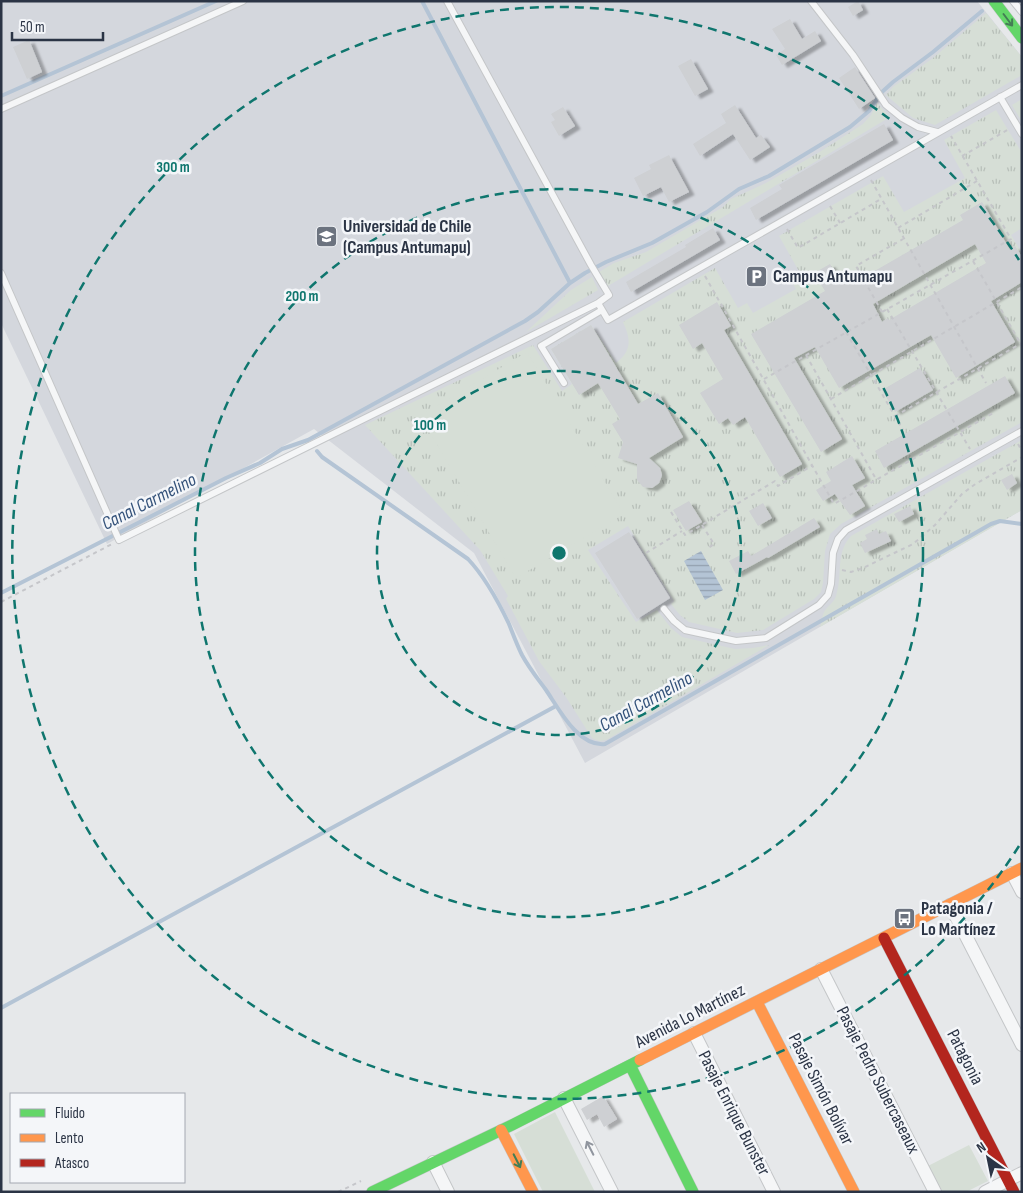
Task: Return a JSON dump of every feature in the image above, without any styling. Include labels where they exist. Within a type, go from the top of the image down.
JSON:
[{"type":"main road","points":[[994,1],[1022,38]]},
{"type":"main road","name":"Avenida Lo Martínez","points":[[372,1192],[502,1130],[1017,871]]},
{"type":"main road","name":"Patagonia","points":[[884,938],[1014,1192]]},
{"type":"main road","name":"Pasaje Simón Bolívar","points":[[757,1002],[854,1192]]},
{"type":"main road","points":[[630,1065],[693,1192]]},
{"type":"main road","points":[[502,1130],[533,1192]]},
{"type":"street","points":[[1017,871],[1022,892]]},
{"type":"street","points":[[950,904],[1022,1045]]},
{"type":"street","name":"Pasaje Pedro Subercaseaux","points":[[821,969],[935,1192]]},
{"type":"street","name":"Pasaje Enrique Bunster","points":[[694,1033],[774,1192]]},
{"type":"street","points":[[564,1098],[612,1192]]},
{"type":"street","points":[[433,1162],[448,1192]]},
{"type":"street","points":[[985,1192],[1022,1173]]},
{"type":"lane","points":[[1,109],[243,1]]},
{"type":"lane","points":[[1,273],[119,540],[598,302],[609,295],[595,273],[447,1]]},
{"type":"lane","points":[[812,1],[878,90],[886,105],[902,118],[918,127],[937,132]]},
{"type":"lane","points":[[1013,1],[1022,12]]},
{"type":"lane","points":[[598,302],[608,320],[1022,85]]},
{"type":"lane","points":[[1000,97],[1022,134]]},
{"type":"lane","points":[[564,383],[541,346],[602,310]]},
{"type":"lane","points":[[664,609],[685,630],[736,641],[766,638],[820,605],[828,595],[831,584],[833,552],[838,539],[846,530],[1022,431]]},
{"type":"path","points":[[962,156],[1016,124]]},
{"type":"path","points":[[764,379],[1011,239],[946,127]]},
{"type":"path","points":[[867,173],[986,383]]},
{"type":"path","points":[[898,228],[977,181]]},
{"type":"path","points":[[824,197],[840,223]]},
{"type":"path","points":[[782,220],[798,248],[882,198]]},
{"type":"path","points":[[882,312],[856,266],[904,238]]},
{"type":"path","points":[[895,416],[1021,344],[973,261]]},
{"type":"path","points":[[700,267],[834,504],[995,412]]},
{"type":"path","points":[[831,399],[1022,286]]},
{"type":"path","points":[[887,309],[975,457]]},
{"type":"path","points":[[846,332],[903,430]]},
{"type":"path","points":[[806,355],[877,480]]},
{"type":"path","points":[[832,568],[851,572],[913,544],[935,525],[962,494],[1022,456]]},
{"type":"path","points":[[671,512],[685,535],[775,481],[778,486],[813,465]]},
{"type":"path","points":[[702,525],[714,544],[707,549]]},
{"type":"path","points":[[646,553],[682,531]]},
{"type":"path","points":[[1,602],[119,540]]},
{"type":"shaded area","points":[[1,1],[977,1],[1022,57],[1022,510],[585,763],[474,553],[314,429],[107,544],[1,323]]},
{"type":"green space","points":[[986,13],[1022,57],[1022,75],[935,125],[913,118],[886,95],[893,87],[933,58]]},
{"type":"green space","points":[[1022,99],[1022,122],[1012,105]]},
{"type":"green space","points":[[877,103],[890,117],[608,286],[599,272],[614,263],[646,252],[723,207],[731,199],[766,183],[818,153],[863,124],[871,115]]},
{"type":"green space","points":[[996,110],[1022,153],[1022,228],[1011,235],[1022,253],[1022,422],[841,524],[830,534],[825,551],[821,592],[814,599],[763,630],[737,633],[689,622],[671,604],[674,601],[628,526],[588,550],[636,622],[657,610],[671,628],[682,637],[735,649],[769,645],[606,740],[599,741],[592,738],[566,697],[539,661],[506,599],[508,596],[480,550],[365,425],[533,345],[562,391],[572,384],[551,349],[591,325],[616,363],[625,354],[629,339],[623,322],[715,268],[738,308],[747,303],[753,313],[796,289],[790,279],[800,273],[779,236],[883,176],[904,212],[965,178],[944,140]]},
{"type":"green space","points":[[592,277],[598,290],[526,332],[571,290]]},
{"type":"green space","points":[[527,352],[624,514],[516,578],[420,416]]},
{"type":"green space","points":[[1022,440],[1022,510],[820,627],[824,612],[836,596],[841,557],[846,543],[851,536]]},
{"type":"green space","points":[[555,1112],[595,1192],[543,1192],[514,1134]]},
{"type":"green space","points":[[969,1145],[988,1181],[966,1192],[939,1192],[926,1167]]},
{"type":"water","points":[[701,551],[723,590],[705,600],[684,561]]},
{"type":"building","points":[[858,1],[863,10],[853,16],[848,7]]},
{"type":"building","points":[[790,19],[802,39],[815,31],[821,41],[782,65],[776,55],[785,49],[772,29]]},
{"type":"building","points":[[29,40],[42,72],[27,79],[13,47]]},
{"type":"building","points":[[691,59],[708,89],[695,96],[678,66]]},
{"type":"building","points":[[855,67],[875,98],[859,109],[839,78]]},
{"type":"building","points":[[735,105],[756,138],[761,135],[770,147],[750,160],[733,134],[700,156],[693,144],[726,123],[721,114]]},
{"type":"building","points":[[563,107],[575,126],[559,136],[551,122],[555,120],[551,114]]},
{"type":"building","points":[[884,124],[893,140],[756,220],[750,208],[782,189],[779,185]]},
{"type":"building","points":[[669,155],[689,192],[669,202],[661,187],[643,196],[634,178],[651,169],[649,165]]},
{"type":"building","points":[[982,202],[1010,250],[1015,246],[1022,257],[1022,282],[991,301],[1015,342],[956,378],[931,335],[839,388],[815,347],[794,358],[842,439],[821,452],[751,334],[825,291],[814,273],[830,264],[841,283],[856,274],[859,280],[963,220],[960,215]],"holes":[[[975,244],[986,263],[889,320],[888,318],[882,322],[873,304]]]},
{"type":"building","points":[[713,228],[720,240],[631,292],[626,282],[686,247],[685,245]]},
{"type":"building","points":[[717,302],[731,326],[724,330],[802,464],[780,477],[745,417],[733,425],[728,418],[719,424],[700,393],[723,379],[702,343],[693,349],[679,325]]},
{"type":"building","points":[[591,325],[638,404],[658,393],[683,437],[649,458],[660,468],[662,475],[659,483],[652,488],[643,487],[637,480],[637,464],[618,458],[623,442],[612,424],[620,419],[598,383],[579,395],[551,349]]},
{"type":"building","points":[[920,368],[933,390],[895,412],[882,390]]},
{"type":"building","points":[[1005,376],[1015,393],[884,468],[875,451]]},
{"type":"building","points":[[852,456],[865,478],[852,485],[865,506],[850,515],[835,494],[823,501],[816,490],[831,481],[826,472]]},
{"type":"building","points":[[1012,474],[1017,483],[1007,490],[1001,480]]},
{"type":"building","points":[[689,501],[702,522],[686,531],[673,510]]},
{"type":"building","points":[[763,503],[772,518],[758,526],[749,511]]},
{"type":"building","points":[[910,506],[914,514],[899,522],[894,514]]},
{"type":"building","points":[[814,518],[820,527],[768,558],[736,574],[729,561],[748,551],[751,556]]},
{"type":"building","points":[[877,529],[879,534],[886,531],[891,541],[865,553],[860,543],[867,539],[865,535]]},
{"type":"building","points":[[629,532],[670,598],[637,619],[595,553]]},
{"type":"building","points":[[603,1096],[617,1119],[604,1127],[597,1114],[587,1120],[581,1109]]},
{"type":"waterway","points":[[1,96],[216,1]]},
{"type":"waterway","points":[[422,1],[570,283]]},
{"type":"waterway","points":[[1,593],[226,478],[260,463],[282,449],[308,440],[525,321],[538,312],[570,283],[585,273],[652,243],[707,212],[739,189],[769,176],[850,127],[869,111],[882,92],[893,82],[982,11]]},
{"type":"waterway","name":"Canal Carmelino","points":[[317,451],[322,457],[468,559],[480,573],[496,599],[522,655],[563,716],[586,740],[595,743],[605,744],[991,524],[1000,521],[1022,524]]},
{"type":"waterway","points":[[1,1008],[556,706]]},
{"type":"traffic: fast","points":[[994,1],[1022,38]]},
{"type":"traffic: fast","points":[[372,1192],[512,1125],[640,1060]]},
{"type":"traffic: fast","points":[[630,1065],[693,1192]]},
{"type":"traffic: slow","points":[[640,1060],[1022,868]]},
{"type":"traffic: slow","points":[[757,1002],[854,1192]]},
{"type":"traffic: slow","points":[[501,1130],[533,1192]]},
{"type":"traffic: jam","points":[[884,938],[1014,1192]]},
{"type":"place","name":"Universidad de Chile (Campus Antumapu)","points":[[327,236]]},
{"type":"place","name":"Campus Antumapu","points":[[757,276]]},
{"type":"place","name":"Patagonia / Lo Martínez","points":[[905,918]]}]
